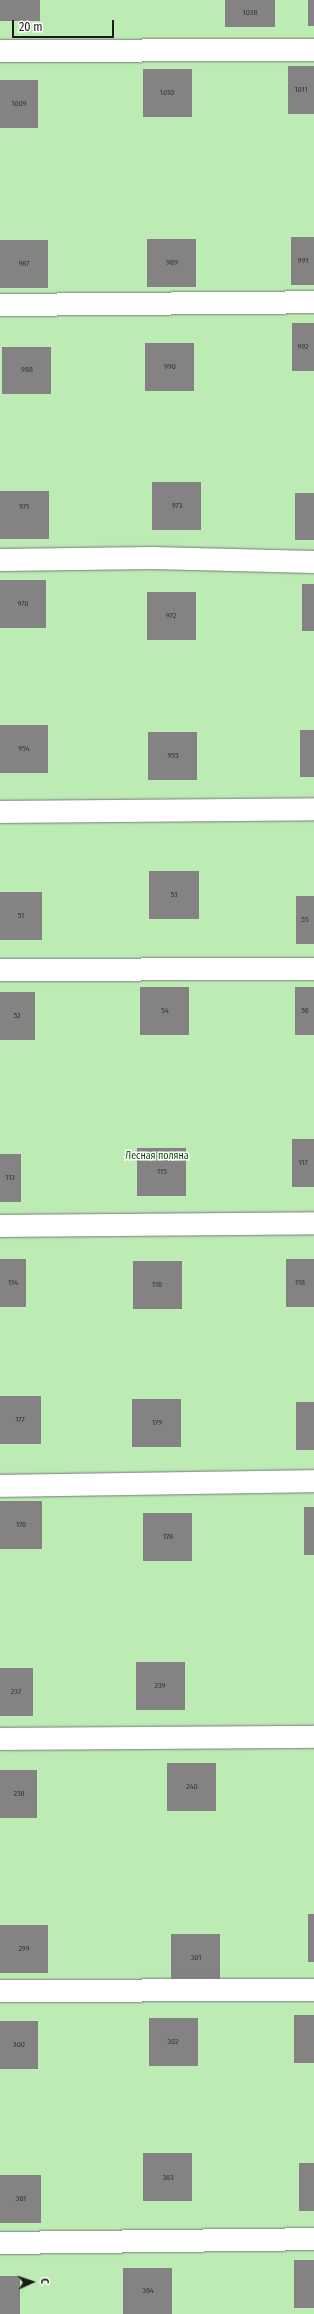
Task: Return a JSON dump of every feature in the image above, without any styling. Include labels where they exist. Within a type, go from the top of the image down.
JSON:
[{"type":"street","points":[[0,51],[314,50]]},
{"type":"street","points":[[0,304],[314,302]]},
{"type":"street","points":[[0,560],[152,558],[314,562]]},
{"type":"street","points":[[0,812],[314,809]]},
{"type":"street","points":[[0,970],[314,970]]},
{"type":"street","points":[[0,1226],[314,1223]]},
{"type":"street","points":[[0,1486],[314,1480]]},
{"type":"street","points":[[0,1739],[314,1737]]},
{"type":"street","points":[[0,1991],[314,1990]]},
{"type":"street","points":[[0,2243],[314,2239]]},
{"type":"green space","name":"Лесная поляна","points":[[0,0],[314,0],[314,2314],[0,2314]]},
{"type":"building","points":[[0,0],[40,0],[40,21],[0,21]]},
{"type":"building","points":[[225,0],[275,0],[275,27],[225,27]]},
{"type":"building","points":[[308,0],[314,0],[314,26],[308,26]]},
{"type":"building","points":[[288,66],[314,66],[314,114],[288,114]]},
{"type":"building","points":[[143,69],[192,69],[192,117],[143,117]]},
{"type":"building","points":[[0,80],[38,80],[38,128],[0,128]]},
{"type":"building","points":[[291,237],[314,237],[314,285],[291,285]]},
{"type":"building","points":[[147,239],[196,239],[196,287],[147,287]]},
{"type":"building","points":[[0,240],[48,240],[48,288],[0,288]]},
{"type":"building","points":[[292,323],[314,323],[314,371],[292,371]]},
{"type":"building","points":[[145,343],[194,343],[194,391],[145,391]]},
{"type":"building","points":[[2,347],[51,347],[51,394],[2,394]]},
{"type":"building","points":[[152,482],[201,482],[201,530],[152,530]]},
{"type":"building","points":[[0,491],[49,491],[49,539],[0,539]]},
{"type":"building","points":[[295,493],[314,493],[314,540],[295,540]]},
{"type":"building","points":[[0,580],[46,580],[46,628],[0,628]]},
{"type":"building","points":[[302,584],[314,584],[314,631],[302,631]]},
{"type":"building","points":[[147,592],[196,592],[196,640],[147,640]]},
{"type":"building","points":[[0,725],[48,725],[48,773],[0,773]]},
{"type":"building","points":[[300,730],[314,730],[314,777],[300,777]]},
{"type":"building","points":[[148,732],[197,732],[197,780],[148,780]]},
{"type":"building","points":[[149,871],[199,871],[199,919],[149,919]]},
{"type":"building","points":[[0,892],[42,892],[42,940],[0,940]]},
{"type":"building","points":[[296,896],[314,896],[314,944],[296,944]]},
{"type":"building","points":[[140,987],[189,987],[189,1035],[140,1035]]},
{"type":"building","points":[[295,987],[314,987],[314,1035],[295,1035]]},
{"type":"building","points":[[0,992],[35,992],[35,1040],[0,1040]]},
{"type":"building","points":[[292,1139],[314,1139],[314,1187],[292,1187]]},
{"type":"building","points":[[137,1148],[186,1148],[186,1196],[137,1196]]},
{"type":"building","points":[[0,1154],[21,1154],[21,1202],[0,1202]]},
{"type":"building","points":[[0,1259],[26,1259],[26,1307],[0,1307]]},
{"type":"building","points":[[286,1259],[314,1259],[314,1307],[286,1307]]},
{"type":"building","points":[[133,1261],[182,1261],[182,1309],[133,1309]]},
{"type":"building","points":[[0,1396],[41,1396],[41,1444],[0,1444]]},
{"type":"building","points":[[132,1399],[181,1399],[181,1447],[132,1447]]},
{"type":"building","points":[[296,1402],[314,1402],[314,1450],[296,1450]]},
{"type":"building","points":[[0,1501],[42,1501],[42,1549],[0,1549]]},
{"type":"building","points":[[304,1507],[314,1507],[314,1555],[304,1555]]},
{"type":"building","points":[[143,1513],[192,1513],[192,1561],[143,1561]]},
{"type":"building","points":[[136,1662],[185,1662],[185,1710],[136,1710]]},
{"type":"building","points":[[0,1668],[33,1668],[33,1716],[0,1716]]},
{"type":"building","points":[[167,1763],[216,1763],[216,1811],[167,1811]]},
{"type":"building","points":[[0,1770],[37,1770],[37,1818],[0,1818]]},
{"type":"building","points":[[308,1914],[314,1914],[314,1962],[308,1962]]},
{"type":"building","points":[[0,1925],[48,1925],[48,1973],[0,1973]]},
{"type":"building","points":[[171,1934],[220,1934],[220,1982],[171,1982]]},
{"type":"building","points":[[294,2015],[314,2015],[314,2063],[294,2063]]},
{"type":"building","points":[[149,2018],[198,2018],[198,2066],[149,2066]]},
{"type":"building","points":[[0,2021],[38,2021],[38,2069],[0,2069]]},
{"type":"building","points":[[143,2153],[192,2153],[192,2201],[143,2201]]},
{"type":"building","points":[[299,2163],[314,2163],[314,2211],[299,2211]]},
{"type":"building","points":[[0,2175],[41,2175],[41,2223],[0,2223]]},
{"type":"building","points":[[294,2260],[314,2260],[314,2308],[294,2308]]},
{"type":"building","points":[[123,2268],[172,2268],[172,2314],[123,2314]]},
{"type":"building","points":[[0,2276],[20,2276],[20,2314],[0,2314]]}]
